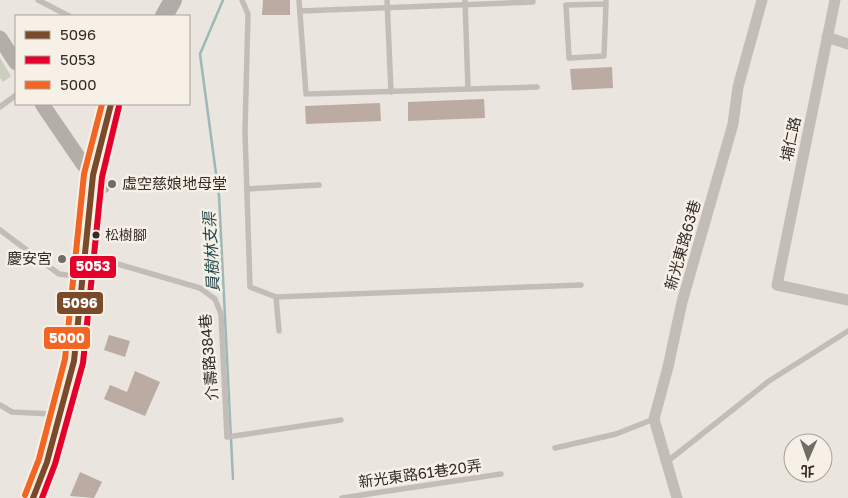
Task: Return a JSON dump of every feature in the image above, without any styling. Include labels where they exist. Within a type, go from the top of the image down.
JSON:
[{"type":"main road","points":[[153,15],[161,0]]},
{"type":"main road","points":[[165,15],[173,0]]},
{"type":"main road","points":[[33,498],[80,380],[87,278],[98,181],[111,105]]},
{"type":"main road","points":[[98,181],[123,105]]},
{"type":"main road","points":[[45,498],[65,415]]},
{"type":"street","name":"新光東路63巷","points":[[654,419],[668,367],[682,302],[733,124],[738,87],[762,0]]},
{"type":"street","name":"埔仁路","points":[[835,0],[776,285],[848,300]]},
{"type":"street","points":[[827,37],[848,44]]},
{"type":"street","points":[[0,38],[15,61]]},
{"type":"street","points":[[43,105],[98,181]]},
{"type":"street","points":[[654,419],[668,461],[677,498]]},
{"type":"lane","points":[[38,0],[67,15]]},
{"type":"lane","points":[[242,0],[248,14],[245,131],[250,287],[276,297],[581,285]]},
{"type":"lane","points":[[299,0],[306,94],[537,87]]},
{"type":"lane","points":[[387,0],[391,92]]},
{"type":"lane","points":[[300,11],[465,2],[534,2]]},
{"type":"lane","points":[[465,2],[468,89]]},
{"type":"lane","points":[[606,2],[604,56],[569,58],[566,5],[606,2]]},
{"type":"lane","points":[[0,107],[15,96]]},
{"type":"lane","points":[[247,189],[319,185]]},
{"type":"lane","points":[[0,230],[59,274],[87,278]]},
{"type":"lane","name":"介壽路384巷","points":[[90,255],[200,288],[215,299],[221,314],[227,437],[341,420]]},
{"type":"lane","points":[[276,297],[279,331]]},
{"type":"lane","points":[[668,461],[769,380],[848,331]]},
{"type":"lane","points":[[0,405],[12,412],[65,415]]},
{"type":"lane","points":[[555,448],[616,434],[654,419]]},
{"type":"lane","name":"新光東路61巷20弄","points":[[343,498],[501,474]]},
{"type":"green space","points":[[0,58],[11,76],[3,82],[0,78]]},
{"type":"building","points":[[263,0],[290,0],[290,15],[262,15]]},
{"type":"building","points":[[612,67],[613,88],[572,90],[570,69]]},
{"type":"building","points":[[484,99],[485,118],[408,121],[408,102]]},
{"type":"building","points":[[380,103],[381,121],[306,124],[305,106]]},
{"type":"building","points":[[109,335],[130,341],[125,357],[104,350]]},
{"type":"building","points":[[135,371],[160,382],[145,416],[104,399],[110,385],[127,392]]},
{"type":"building","points":[[80,472],[102,482],[94,498],[70,496]]},
{"type":"waterway","name":"員樹林支渠","points":[[223,0],[200,54],[219,196],[233,479]]},
{"type":"transit line","name":"5000","points":[[25,495],[39,459],[65,359],[84,174],[102,105]]},
{"type":"transit line","name":"5096","points":[[33,498],[47,462],[74,361],[93,175],[111,105]]},
{"type":"transit line","name":"5053","points":[[42,498],[55,464],[83,363],[102,177],[119,106]]},
{"type":"place","name":"虛空慈娘地母堂","points":[[112,184]]},
{"type":"place","name":"松樹腳","points":[[96,235]]},
{"type":"place","name":"慶安宮","points":[[62,259]]}]
